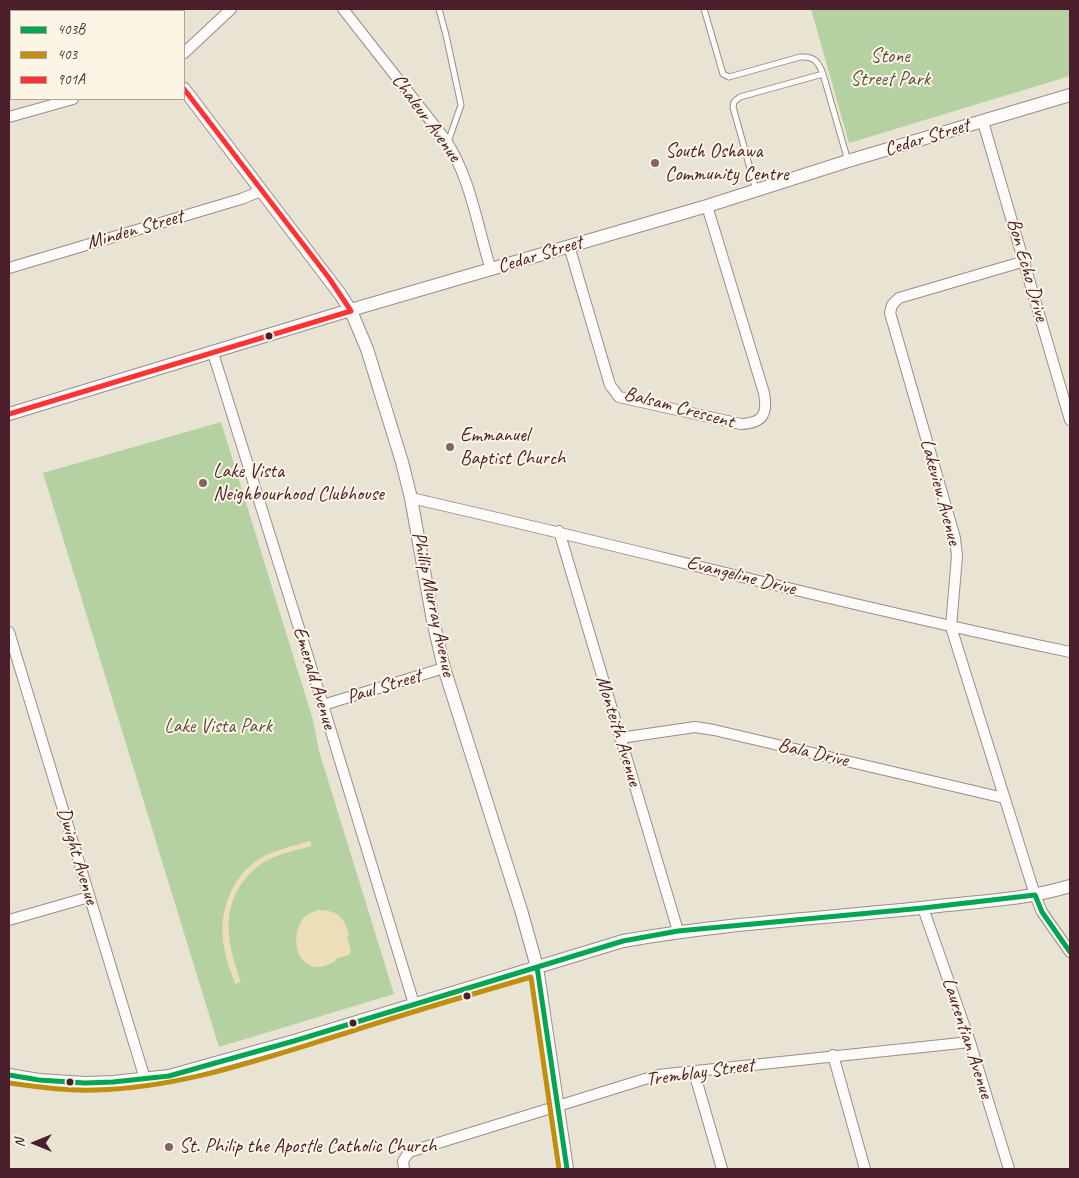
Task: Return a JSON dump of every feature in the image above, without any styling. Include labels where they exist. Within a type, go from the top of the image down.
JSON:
[{"type":"street","points":[[185,52],[231,9]]},
{"type":"street","name":"Chaleur Avenue","points":[[343,9],[448,143],[462,168],[491,270]]},
{"type":"street","name":"Phillip Murray Avenue","points":[[185,90],[329,278],[351,310],[367,349],[393,431],[411,498],[433,621],[444,668],[521,910],[537,967],[567,1169]]},
{"type":"street","name":"Cedar Street","points":[[9,414],[351,310],[708,206],[848,161],[1070,95]]},
{"type":"street","points":[[9,118],[69,100]]},
{"type":"street","name":"Bon Echo Drive","points":[[983,122],[1070,420]]},
{"type":"street","name":"Minden Street","points":[[9,268],[241,199],[261,191]]},
{"type":"street","name":"Balsam Crescent","points":[[569,246],[610,385],[620,397],[741,424],[752,424],[762,418],[766,408],[764,393],[708,206]]},
{"type":"street","name":"Lakeview Avenue","points":[[1025,261],[907,296],[895,302],[891,309],[891,317],[956,538],[957,556],[952,627],[1035,895],[1042,912],[1070,952]]},
{"type":"street","name":"Emerald Avenue","points":[[212,353],[323,705],[414,1004]]},
{"type":"street","name":"Evangeline Drive","points":[[411,498],[559,531],[952,627],[1070,652]]},
{"type":"street","name":"Monteith Avenue","points":[[559,531],[678,931]]},
{"type":"street","name":"Dwight Avenue","points":[[9,632],[145,1079]]},
{"type":"street","name":"Paul Street","points":[[323,705],[444,668]]},
{"type":"street","name":"Bala Drive","points":[[620,738],[695,727],[1004,798]]},
{"type":"street","points":[[9,1075],[61,1082],[112,1082],[169,1076],[226,1061],[623,941],[678,931],[923,908],[1035,895],[1070,886]]},
{"type":"street","points":[[9,920],[89,897]]},
{"type":"street","name":"Laurentian Avenue","points":[[923,908],[970,1042],[1009,1169]]},
{"type":"street","name":"Tremblay Street","points":[[404,1169],[403,1161],[410,1152],[658,1075],[970,1042]]},
{"type":"street","points":[[833,1055],[865,1169]]},
{"type":"street","points":[[694,1072],[722,1169]]},
{"type":"lane","points":[[439,9],[460,105],[448,143]]},
{"type":"lane","points":[[704,9],[723,74],[729,77],[800,57],[815,59],[820,65],[823,74],[848,161]]},
{"type":"lane","points":[[756,190],[733,107],[734,102],[740,97],[823,74]]},
{"type":"green space","name":"Stone Street Park","points":[[811,9],[1070,9],[1070,76],[849,143]]},
{"type":"green space","name":"Lake Vista Park","points":[[221,422],[313,720],[319,751],[394,994],[219,1047],[43,473]]},
{"type":"sand","points":[[310,841],[312,846],[278,855],[260,864],[242,883],[235,895],[229,919],[229,932],[233,957],[241,982],[235,984],[226,957],[223,935],[225,910],[234,886],[240,876],[259,859],[277,851]]},
{"type":"sand","points":[[319,910],[331,912],[343,919],[349,935],[347,936],[351,951],[349,955],[335,959],[335,962],[320,967],[311,966],[305,962],[300,956],[296,939],[300,923],[305,916]]},
{"type":"transit line","name":"901A","points":[[9,414],[351,311],[329,278],[185,90]]},
{"type":"transit line","name":"403B","points":[[9,1075],[39,1080],[85,1083],[169,1076],[294,1041],[623,941],[678,931],[923,908],[1035,895],[1042,912],[1070,952]]},
{"type":"transit line","name":"403B","points":[[537,967],[567,1169]]},
{"type":"transit line","name":"403","points":[[9,1083],[63,1089],[95,1090],[127,1088],[191,1078],[531,977],[559,1169]]},
{"type":"place","name":"South Oshawa Community Centre","points":[[655,163]]},
{"type":"place","name":"Emmanuel Baptist Church","points":[[450,447]]},
{"type":"place","name":"Lake Vista Neighbourhood Clubhouse","points":[[203,483]]},
{"type":"place","name":"St. Philip the Apostle Catholic Church","points":[[169,1147]]}]
